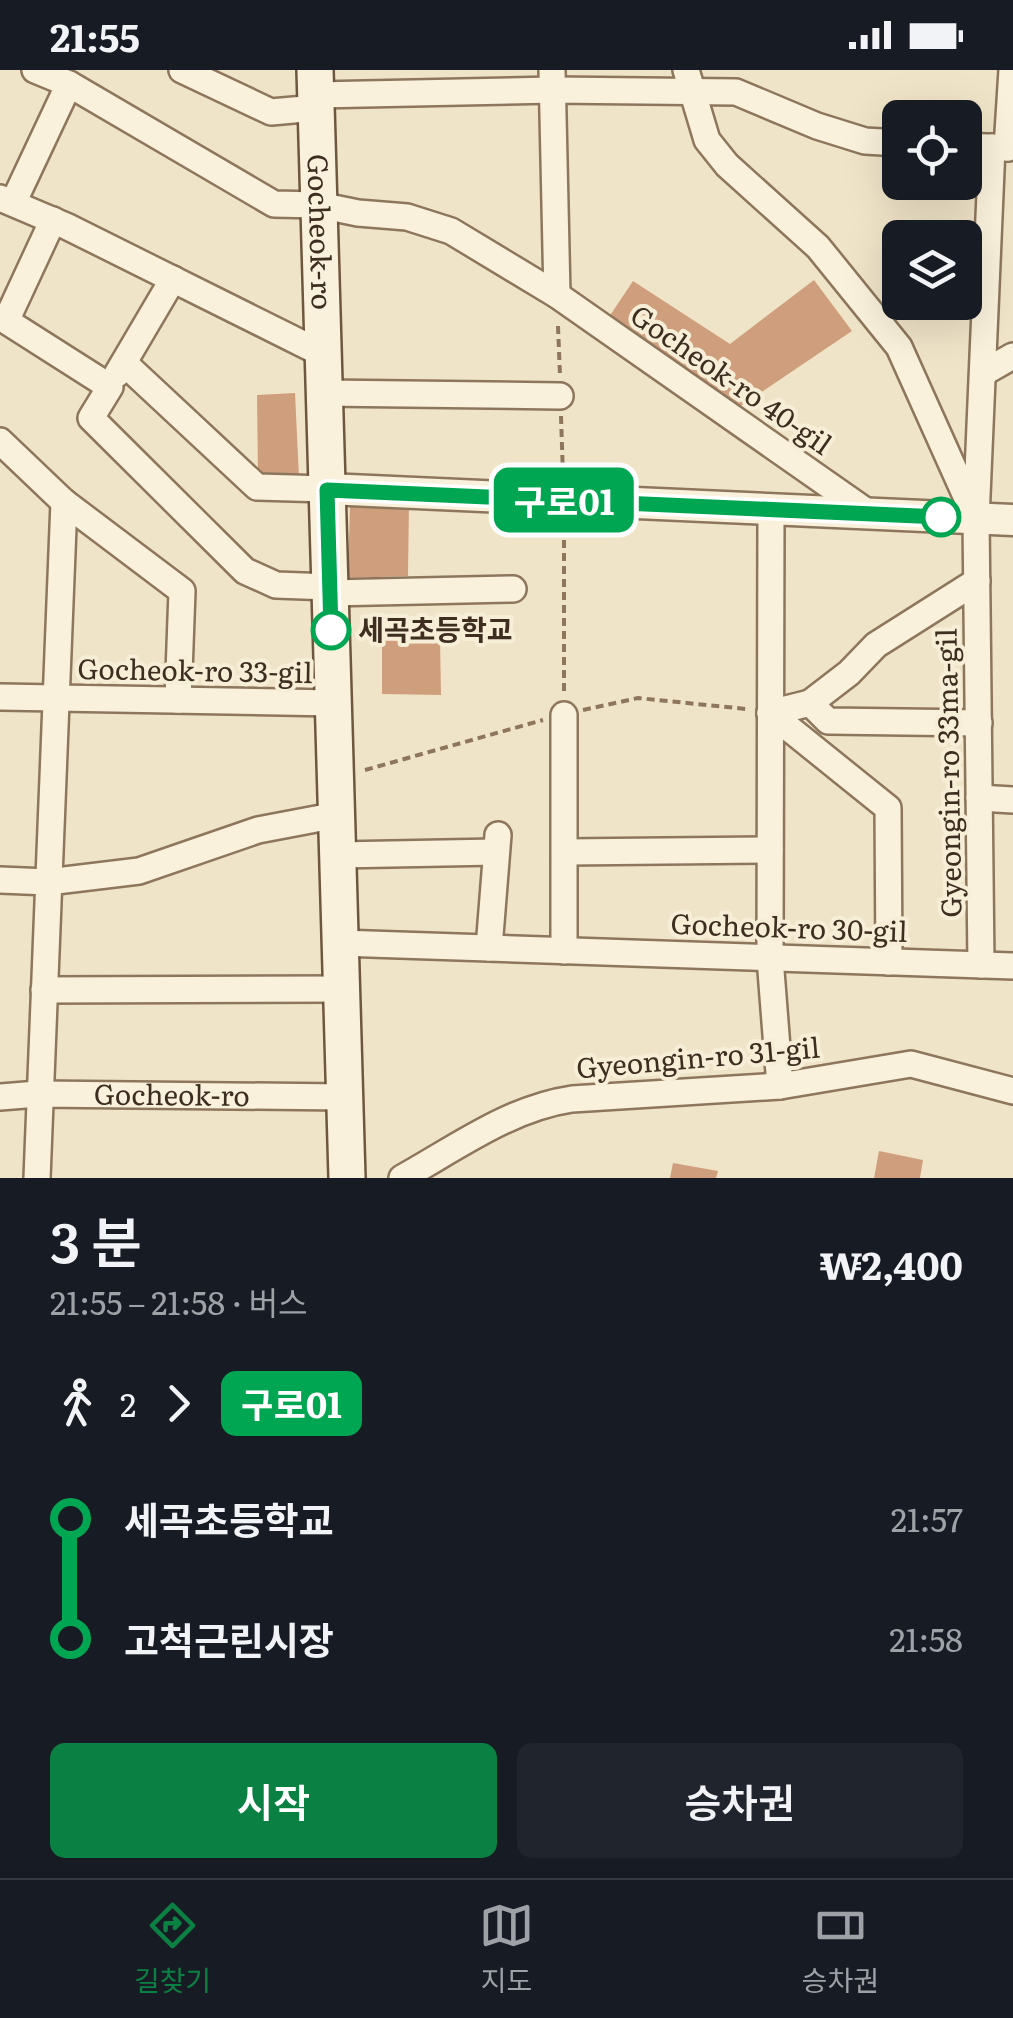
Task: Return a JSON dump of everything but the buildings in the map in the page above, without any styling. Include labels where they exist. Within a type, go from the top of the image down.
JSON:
[{"type":"main road","name":"Gocheok-ro","points":[[315,91],[347,1178]]},
{"type":"street","name":"Gocheok-ro 40-gil","points":[[35,70],[69,84],[274,204],[318,205],[407,218],[451,232],[557,295],[870,514]]},
{"type":"street","points":[[182,70],[272,112],[315,91],[552,80],[735,81],[833,131],[882,142]]},
{"type":"street","name":"Gyeongin-ro 33ma-gil","points":[[981,965],[976,519],[982,373],[1012,70]]},
{"type":"street","points":[[552,80],[557,295]]},
{"type":"street","points":[[689,81],[707,140],[728,165],[818,247],[899,347],[976,519]]},
{"type":"street","points":[[69,84],[6,200],[323,354]]},
{"type":"street","points":[[52,220],[3,318],[110,387]]},
{"type":"street","points":[[173,279],[91,418],[245,571],[276,585],[330,590],[513,588]]},
{"type":"street","points":[[982,373],[1013,356]]},
{"type":"street","points":[[124,363],[257,487],[1013,520]]},
{"type":"street","points":[[324,393],[560,396]]},
{"type":"street","points":[[0,440],[64,502],[182,591],[178,700]]},
{"type":"street","name":"Gocheok-ro 33-gil","points":[[37,1178],[64,502]]},
{"type":"street","points":[[771,510],[770,958],[780,1086]]},
{"type":"street","name":"Gyeongin-ro 33ma-gil","points":[[810,703],[849,673],[876,645],[977,582]]},
{"type":"street","name":"Gocheok-ro 33-gil","points":[[0,697],[333,703]]},
{"type":"street","points":[[770,713],[810,703],[828,721],[978,723]]},
{"type":"street","points":[[770,713],[888,808],[889,962]]},
{"type":"street","points":[[564,714],[564,951]]},
{"type":"street","points":[[980,798],[1013,800]]},
{"type":"street","points":[[0,880],[48,882],[139,870],[258,830],[337,814]]},
{"type":"street","points":[[338,854],[497,843],[489,948]]},
{"type":"street","points":[[565,852],[770,850]]},
{"type":"street","name":"Gocheok-ro 30-gil","points":[[340,943],[1013,966]]},
{"type":"street","points":[[44,990],[342,989]]},
{"type":"street","name":"Gyeongin-ro 31-gil","points":[[402,1178],[543,1103],[780,1086],[912,1064],[1013,1091]]},
{"type":"street","name":"Gocheok-ro","points":[[0,1097],[345,1097]]},
{"type":"path","points":[[564,714],[638,698],[770,713]]},
{"type":"bus line","name":"구로01","points":[[331,630],[327,490],[941,517]]},
{"type":"place","name":"세곡초등학교","points":[[331,630]]}]
